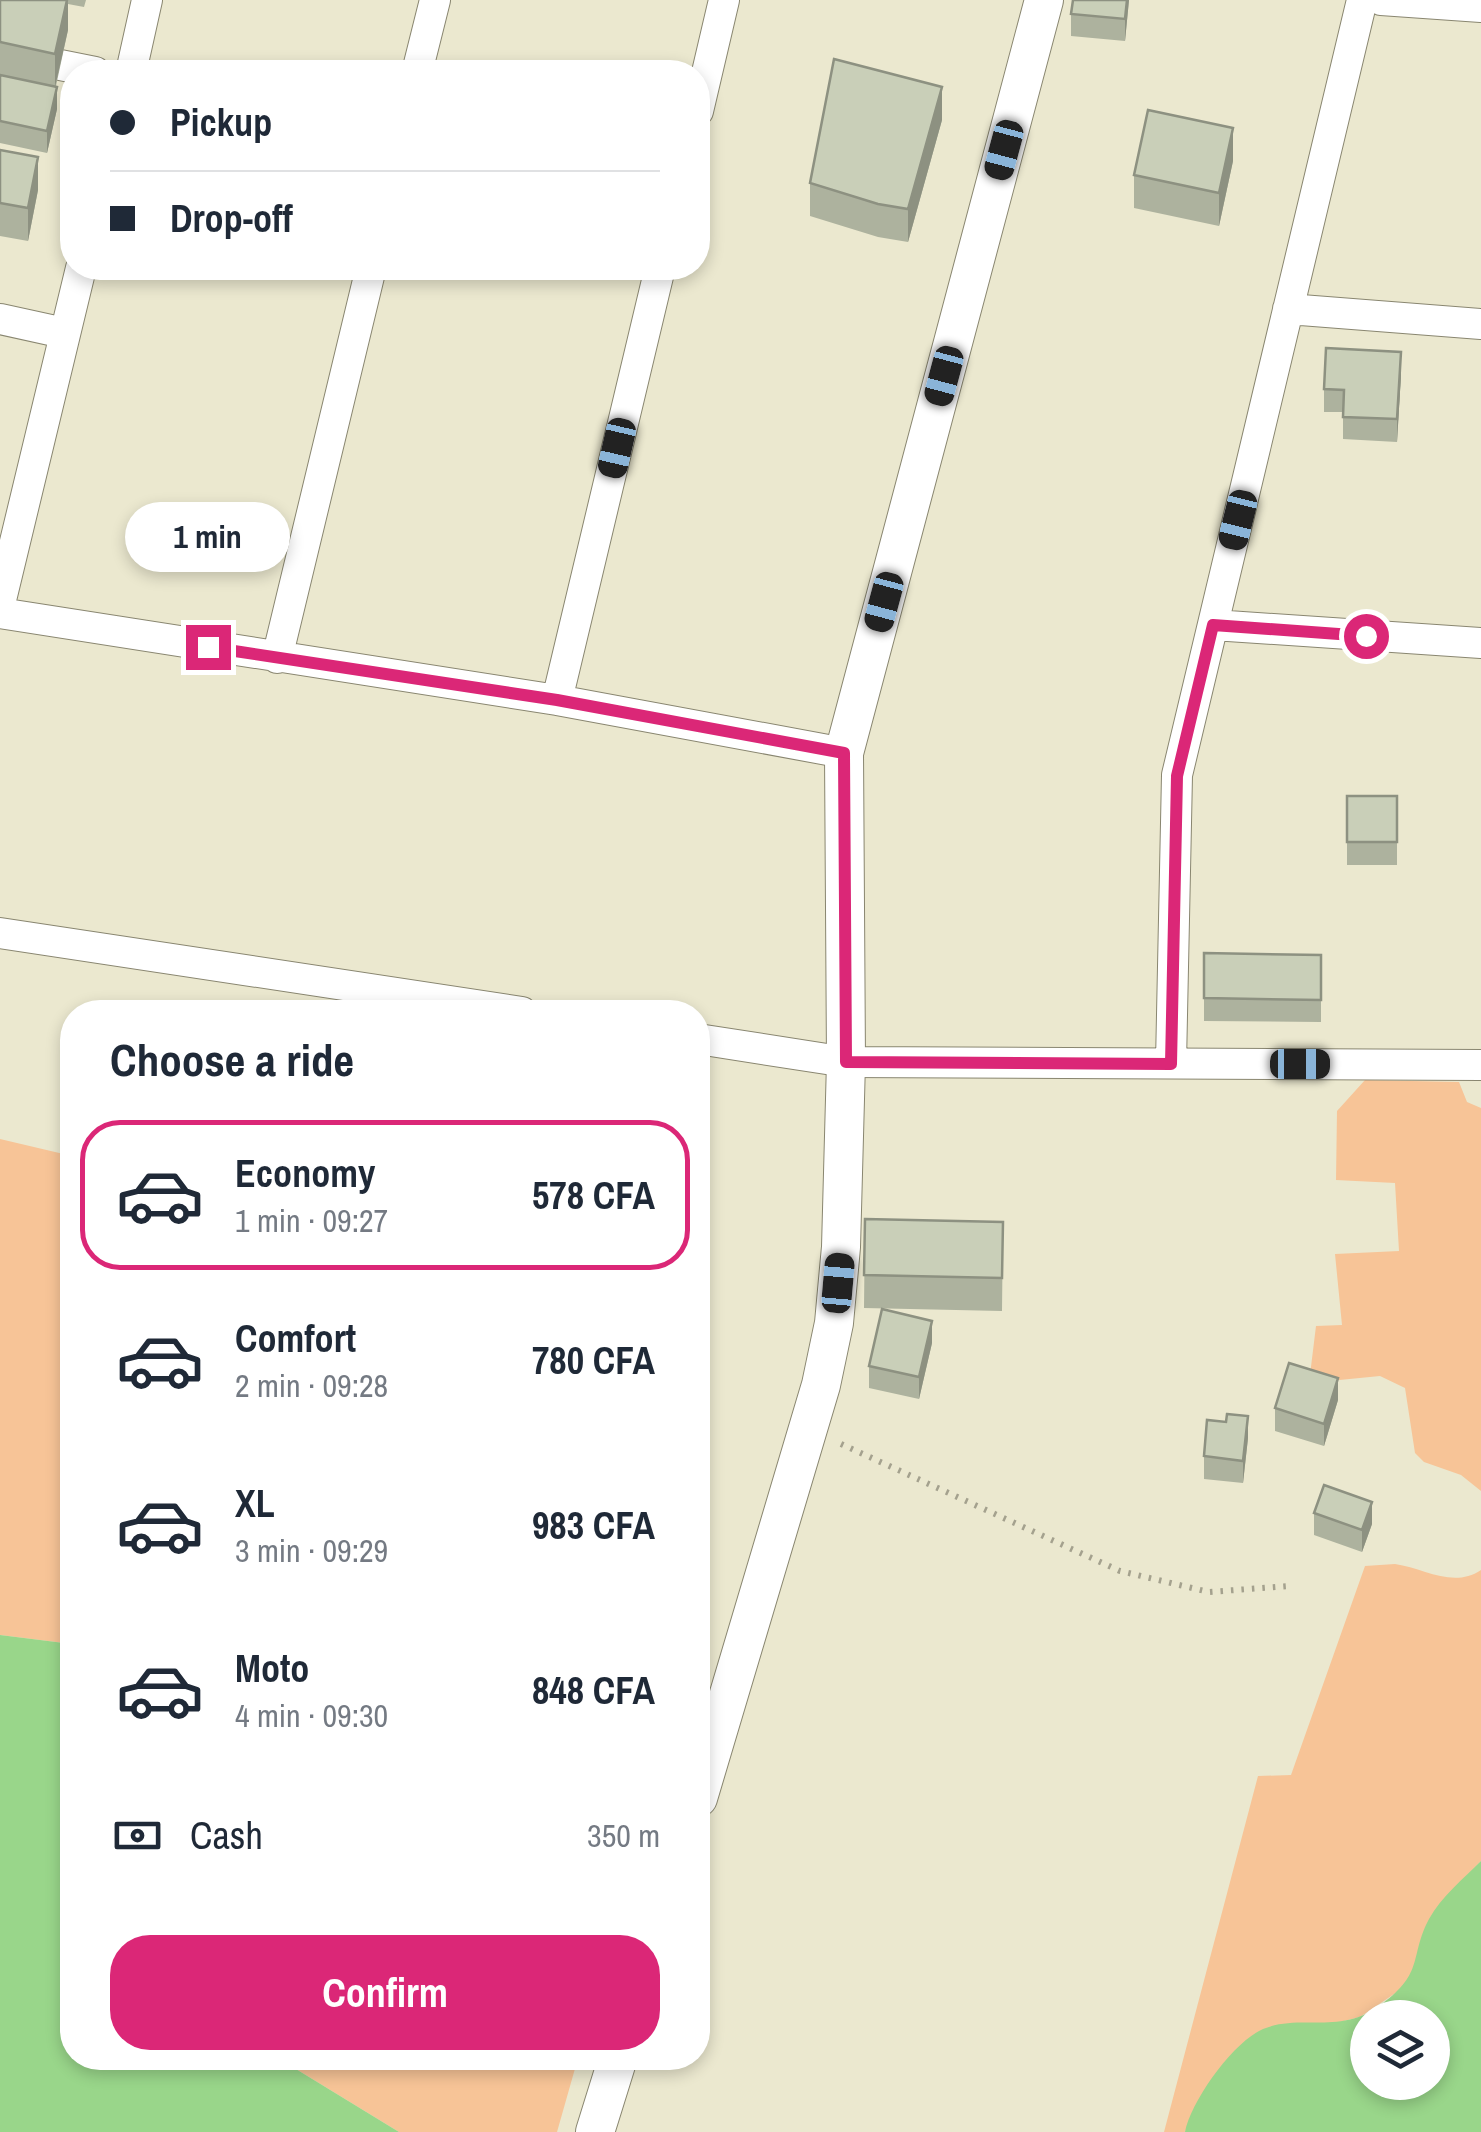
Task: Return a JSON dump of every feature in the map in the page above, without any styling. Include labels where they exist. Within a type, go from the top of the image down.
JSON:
[{"type":"street","points":[[134,60],[147,0]]},
{"type":"street","points":[[421,60],[435,0]]},
{"type":"street","points":[[710,60],[724,0]]},
{"type":"street","points":[[710,1758],[808,1430],[834,1323],[846,1062],[844,753],[1044,0]]},
{"type":"street","points":[[1171,1064],[1177,776],[1362,0]]},
{"type":"street","points":[[1381,0],[1481,7]]},
{"type":"street","points":[[0,53],[60,65]]},
{"type":"street","points":[[0,604],[78,280]]},
{"type":"street","points":[[277,658],[368,280]]},
{"type":"street","points":[[557,700],[657,280]]},
{"type":"street","points":[[1288,309],[1481,324]]},
{"type":"street","points":[[0,319],[64,333]]},
{"type":"street","points":[[0,613],[557,700],[844,753]]},
{"type":"street","points":[[1213,625],[1481,644]]},
{"type":"street","points":[[0,933],[443,1000]]},
{"type":"street","points":[[710,1041],[846,1062],[1481,1065]]},
{"type":"street","points":[[596,2132],[614,2070]]},
{"type":"path","points":[[808,1430],[1120,1571],[1210,1592],[1289,1586]]},
{"type":"shaded area","points":[[1365,1080],[1459,1082],[1467,1102],[1481,1108],[1481,1491],[1461,1475],[1424,1462],[1415,1453],[1405,1388],[1380,1376],[1309,1383],[1316,1326],[1342,1325],[1335,1254],[1399,1251],[1395,1183],[1336,1180],[1337,1111]]},
{"type":"shaded area","points":[[0,1139],[60,1153],[60,1642],[0,1635]]},
{"type":"shaded area","points":[[1395,1564],[1449,1578],[1481,1570],[1481,1861],[1446,1898],[1418,1952],[1413,1973],[1400,1990],[1385,2000],[1350,2000],[1350,2020],[1283,2025],[1201,2097],[1185,2132],[1164,2132],[1258,1776],[1291,1775],[1365,1566]]},
{"type":"shaded area","points":[[0,1635],[60,1642],[60,2070],[298,2070],[399,2132],[0,2132]]},
{"type":"shaded area","points":[[1481,1861],[1481,2132],[1185,2132],[1215,2074],[1239,2046],[1263,2029],[1292,2023],[1350,2019],[1350,2100],[1450,2100],[1450,2000],[1387,2000],[1405,1983],[1423,1932],[1446,1895]]},
{"type":"shaded area","points":[[298,2070],[575,2070],[557,2132],[399,2132]]},
{"type":"building","points":[[0,0],[67,0],[55,54],[0,42]]},
{"type":"building","points":[[1073,0],[1127,0],[1125,19],[1071,14]]},
{"type":"building","points":[[834,59],[942,87],[908,209],[810,183]]},
{"type":"building","points":[[0,75],[57,87],[47,131],[0,121]]},
{"type":"building","points":[[1148,110],[1233,128],[1219,193],[1134,175]]},
{"type":"building","points":[[0,150],[38,157],[28,208],[0,203]]},
{"type":"building","points":[[1326,348],[1401,352],[1397,419],[1343,417],[1344,390],[1324,389]]},
{"type":"building","points":[[1347,796],[1397,796],[1397,842],[1347,842]]},
{"type":"building","points":[[1204,953],[1321,955],[1321,1000],[1204,998]]},
{"type":"building","points":[[865,1219],[1003,1222],[1002,1278],[864,1275]]},
{"type":"building","points":[[882,1309],[932,1321],[919,1377],[869,1366]]},
{"type":"building","points":[[1289,1363],[1338,1378],[1324,1424],[1275,1408]]},
{"type":"building","points":[[1227,1414],[1248,1416],[1243,1461],[1204,1456],[1207,1420],[1226,1422]]},
{"type":"building","points":[[1324,1485],[1372,1502],[1362,1530],[1314,1513]]},
{"type":"route","points":[[208,647],[557,700],[844,753],[846,1062],[1171,1064],[1177,776],[1213,625],[1366,636]]}]
